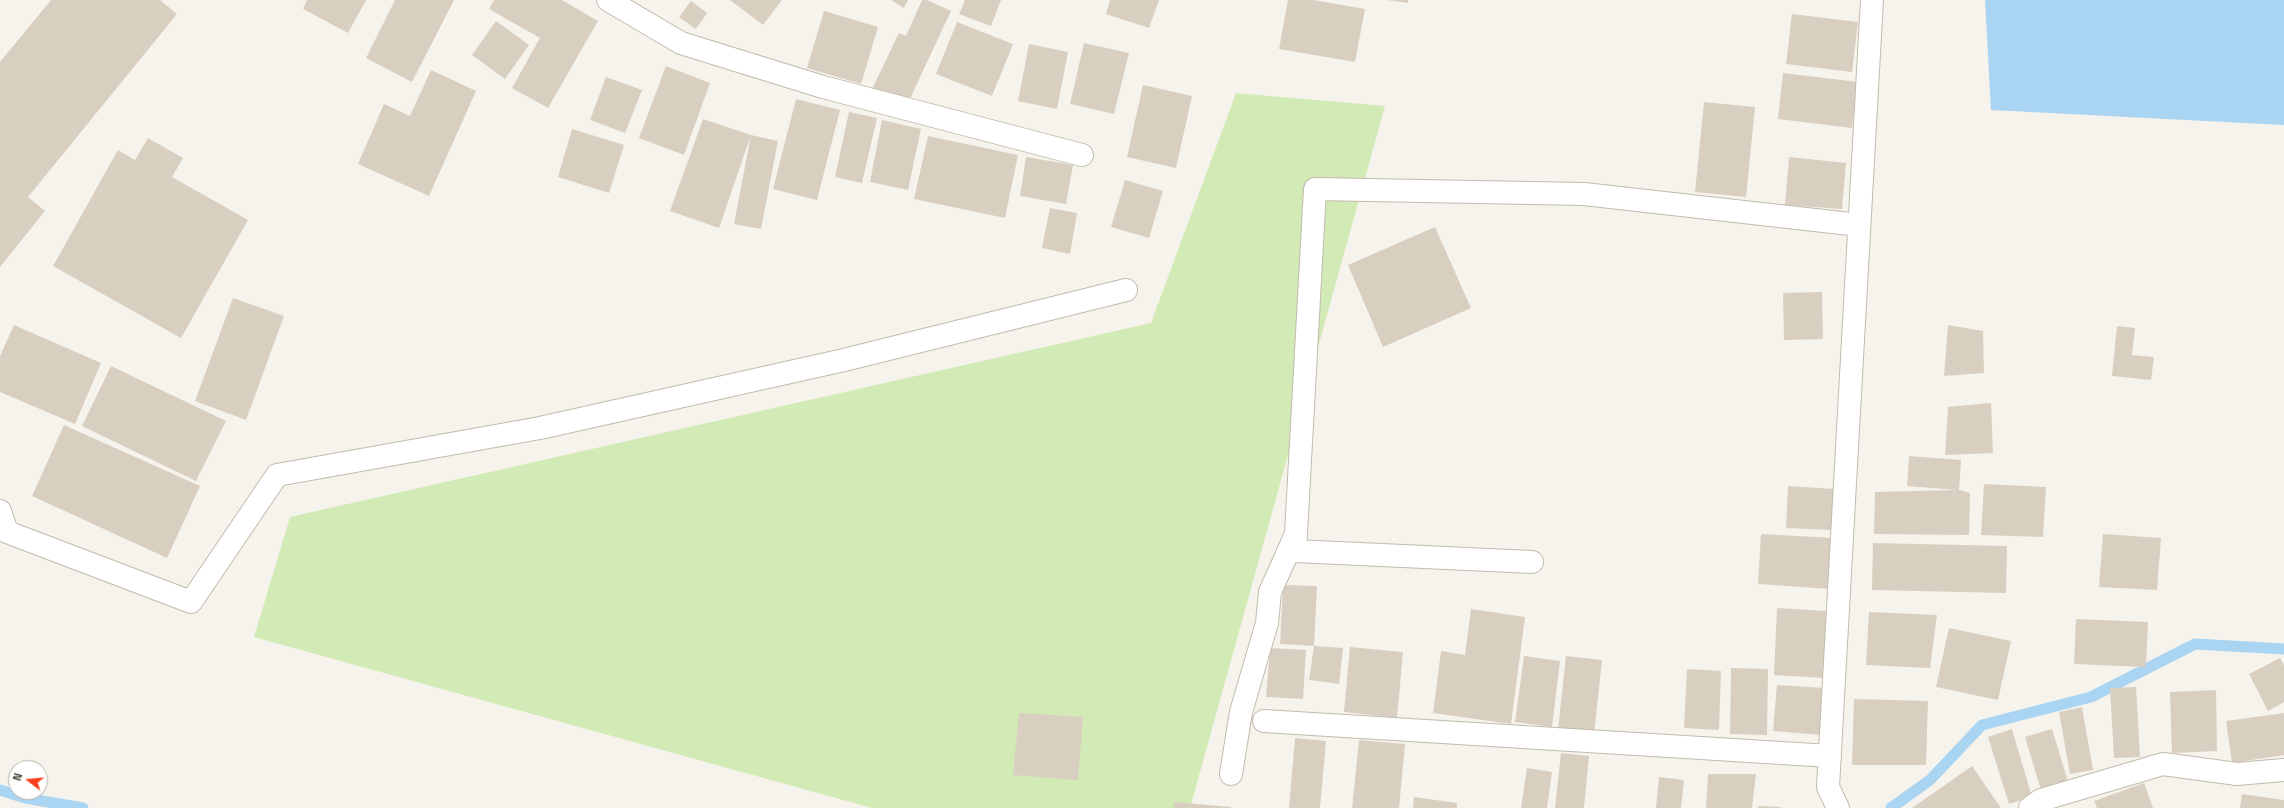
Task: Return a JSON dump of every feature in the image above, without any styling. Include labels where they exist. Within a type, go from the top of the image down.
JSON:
[{"type":"street","points":[[608,0],[681,43],[823,87],[1082,155]]},
{"type":"street","points":[[1838,808],[1828,787],[1872,0]]},
{"type":"street","points":[[1532,562],[1295,551],[1315,189],[1584,194],[1859,225]]},
{"type":"street","points":[[0,511],[6,532],[191,602],[277,475],[540,428],[844,360],[1126,290]]},
{"type":"street","points":[[1231,774],[1241,712],[1268,623],[1270,592],[1296,534]]},
{"type":"street","points":[[1264,721],[1830,756]]},
{"type":"street","points":[[2030,808],[2041,800],[2164,764],[2237,774],[2284,770]]},
{"type":"green space","points":[[1236,93],[1385,106],[1190,808],[872,808],[254,637],[290,517],[1151,323]]},
{"type":"water","points":[[1985,0],[2284,0],[2284,125],[1991,110]]},
{"type":"building","points":[[51,0],[160,0],[177,14],[28,197],[45,211],[0,267],[0,62]]},
{"type":"building","points":[[307,0],[366,0],[348,33],[303,9]]},
{"type":"building","points":[[395,0],[454,0],[412,82],[366,58]]},
{"type":"building","points":[[494,0],[562,0],[598,21],[548,108],[512,88],[540,38],[489,9]]},
{"type":"building","points":[[730,0],[782,0],[763,25]]},
{"type":"building","points":[[891,0],[908,0],[904,8]]},
{"type":"building","points":[[922,0],[927,0],[951,11],[907,105],[872,89],[899,33],[906,36]]},
{"type":"building","points":[[965,0],[1001,0],[991,26],[959,14]]},
{"type":"building","points":[[1110,0],[1159,0],[1149,28],[1106,14]]},
{"type":"building","points":[[1288,0],[1313,0],[1365,9],[1355,62],[1279,49]]},
{"type":"building","points":[[1387,0],[1408,0],[1408,3]]},
{"type":"building","points":[[691,1],[707,13],[696,29],[679,17]]},
{"type":"building","points":[[824,11],[878,27],[861,84],[807,68]]},
{"type":"building","points":[[1792,14],[1858,22],[1852,72],[1786,64]]},
{"type":"building","points":[[496,21],[529,45],[505,79],[472,55]]},
{"type":"building","points":[[957,22],[1013,44],[992,96],[936,74]]},
{"type":"building","points":[[1084,43],[1129,53],[1114,114],[1070,104]]},
{"type":"building","points":[[1029,44],[1068,52],[1057,109],[1018,101]]},
{"type":"building","points":[[666,66],[710,83],[684,155],[639,138]]},
{"type":"building","points":[[431,70],[476,91],[429,196],[358,164],[384,104],[410,116]]},
{"type":"building","points":[[1783,73],[1858,82],[1852,128],[1778,119]]},
{"type":"building","points":[[606,77],[642,90],[625,133],[590,120]]},
{"type":"building","points":[[1143,85],[1192,96],[1176,168],[1127,157]]},
{"type":"building","points":[[796,99],[840,110],[817,200],[773,189]]},
{"type":"building","points":[[1704,102],[1755,107],[1746,197],[1695,192]]},
{"type":"building","points":[[849,112],[877,118],[862,183],[835,177]]},
{"type":"building","points":[[703,119],[751,135],[719,228],[670,211]]},
{"type":"building","points":[[882,120],[921,129],[908,190],[870,182]]},
{"type":"building","points":[[572,129],[624,145],[609,193],[558,177]]},
{"type":"building","points":[[751,135],[778,141],[761,229],[734,224]]},
{"type":"building","points":[[928,136],[1018,155],[1005,218],[914,199]]},
{"type":"building","points":[[148,138],[183,158],[172,177],[248,220],[181,338],[53,266],[118,150],[135,160]]},
{"type":"building","points":[[1026,157],[1073,165],[1066,204],[1020,196]]},
{"type":"building","points":[[1789,157],[1846,163],[1842,209],[1785,205]]},
{"type":"building","points":[[1125,180],[1163,191],[1149,238],[1111,227]]},
{"type":"building","points":[[1050,208],[1077,213],[1070,254],[1042,248]]},
{"type":"building","points":[[1435,227],[1471,308],[1383,347],[1348,265]]},
{"type":"building","points":[[1822,292],[1823,339],[1784,340],[1783,293]]},
{"type":"building","points":[[233,298],[284,316],[246,420],[195,401]]},
{"type":"building","points":[[14,325],[101,363],[75,424],[0,392],[0,356]]},
{"type":"building","points":[[1948,325],[1983,331],[1984,373],[1944,376]]},
{"type":"building","points":[[2117,326],[2135,328],[2132,355],[2154,357],[2151,380],[2112,376]]},
{"type":"building","points":[[111,366],[226,421],[196,481],[82,426]]},
{"type":"building","points":[[1991,403],[1993,453],[1945,455],[1948,407]]},
{"type":"building","points":[[64,425],[200,486],[167,558],[32,496]]},
{"type":"building","points":[[1909,456],[1961,460],[1959,490],[1970,493],[1969,535],[1874,534],[1875,492],[1957,490],[1907,486]]},
{"type":"building","points":[[1984,484],[2046,487],[2043,537],[1981,535]]},
{"type":"building","points":[[1788,486],[1835,489],[1833,530],[1786,528]]},
{"type":"building","points":[[1761,534],[1833,538],[1830,589],[1758,584]]},
{"type":"building","points":[[2103,534],[2161,538],[2157,590],[2099,587]]},
{"type":"building","points":[[1873,543],[2007,546],[2006,593],[1872,590]]},
{"type":"building","points":[[1283,585],[1317,586],[1314,646],[1280,644]]},
{"type":"building","points":[[1777,608],[1827,611],[1824,678],[1774,675]]},
{"type":"building","points":[[1471,609],[1525,617],[1511,724],[1433,713],[1441,651],[1465,655]]},
{"type":"building","points":[[1869,612],[1937,615],[1930,668],[1866,665]]},
{"type":"building","points":[[2076,619],[2148,622],[2146,667],[2074,664]]},
{"type":"building","points":[[1949,628],[2011,641],[1998,700],[1936,687]]},
{"type":"building","points":[[1314,646],[1343,648],[1339,684],[1309,680]]},
{"type":"building","points":[[1350,647],[1403,652],[1397,718],[1344,712]]},
{"type":"building","points":[[1270,648],[1306,650],[1303,699],[1266,697]]},
{"type":"building","points":[[1524,656],[1560,661],[1552,727],[1515,722]]},
{"type":"building","points":[[1566,656],[1602,660],[1594,734],[1558,730]]},
{"type":"building","points":[[2280,658],[2284,665],[2284,702],[2268,711],[2249,674]]},
{"type":"building","points":[[1731,668],[1768,669],[1767,735],[1730,734]]},
{"type":"building","points":[[1687,669],[1721,671],[1719,730],[1684,728]]},
{"type":"building","points":[[1777,685],[1825,688],[1822,735],[1773,731]]},
{"type":"building","points":[[2136,687],[2140,757],[2114,758],[2110,688]]},
{"type":"building","points":[[2216,690],[2217,751],[2172,753],[2170,692]]},
{"type":"building","points":[[1854,699],[1928,701],[1926,765],[1852,765]]},
{"type":"building","points":[[2082,707],[2093,770],[2070,774],[2059,712]]},
{"type":"building","points":[[1019,713],[1083,717],[1078,780],[1013,775]]},
{"type":"building","points":[[2284,713],[2284,755],[2232,763],[2226,721]]},
{"type":"building","points":[[2012,729],[2032,797],[2009,804],[1988,737]]},
{"type":"building","points":[[2052,729],[2068,782],[2041,790],[2025,737]]},
{"type":"building","points":[[1295,738],[1326,741],[1320,808],[1289,808]]},
{"type":"building","points":[[1359,740],[1405,744],[1399,808],[1352,808]]},
{"type":"building","points":[[1561,753],[1589,756],[1584,808],[1555,808]]},
{"type":"building","points":[[1972,766],[2001,808],[1912,808]]},
{"type":"building","points":[[1527,768],[1552,772],[1547,808],[1521,808]]},
{"type":"building","points":[[1708,774],[1756,774],[1752,808],[1706,808]]},
{"type":"building","points":[[1659,777],[1684,780],[1681,808],[1656,808]]},
{"type":"building","points":[[2144,783],[2153,808],[2097,808],[2094,801]]},
{"type":"building","points":[[2242,794],[2284,800],[2284,808],[2240,808]]},
{"type":"building","points":[[1414,797],[1457,803],[1457,808],[1413,808]]},
{"type":"building","points":[[1174,802],[1231,807],[1231,808],[1174,808]]},
{"type":"building","points":[[1759,806],[1781,807],[1781,808],[1758,808]]},
{"type":"waterway","points":[[1891,808],[1930,780],[1982,725],[2091,697],[2195,644],[2284,649]]},
{"type":"waterway","points":[[0,790],[25,798],[83,808]]}]
